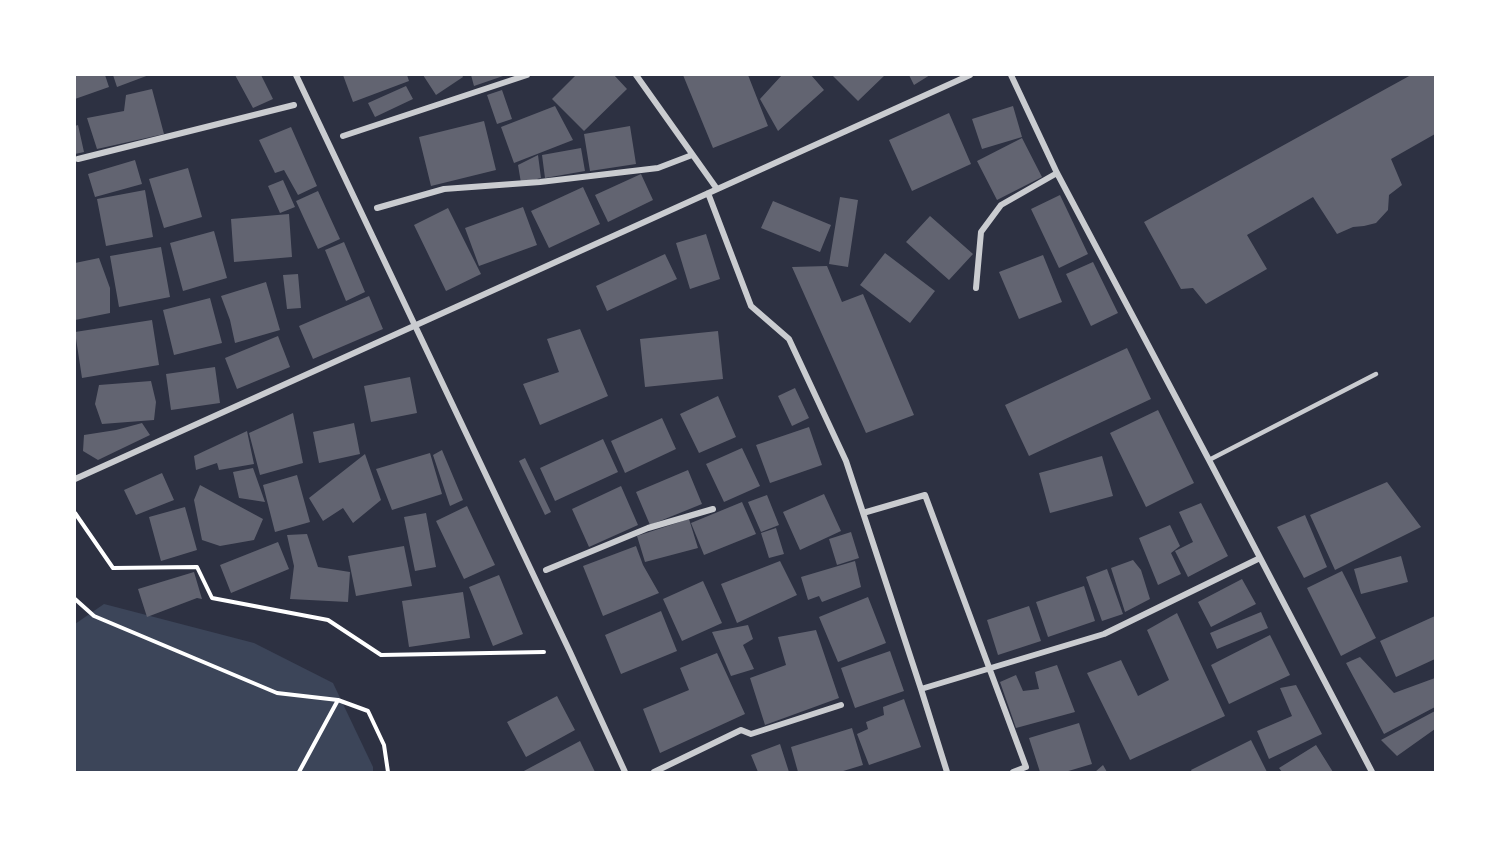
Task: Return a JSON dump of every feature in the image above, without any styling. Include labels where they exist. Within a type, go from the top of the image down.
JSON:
[{"type":"street","points":[[296,75],[625,772]]},
{"type":"street","points":[[343,136],[527,75]]},
{"type":"street","points":[[636,75],[717,189]]},
{"type":"street","points":[[75,478],[970,75]]},
{"type":"street","points":[[1011,75],[1057,172],[1372,772]]},
{"type":"street","points":[[78,159],[294,105]]},
{"type":"street","points":[[376,208],[444,189],[540,182],[658,168],[692,155]]},
{"type":"street","points":[[976,288],[981,232],[1001,205],[1057,172]]},
{"type":"street","points":[[708,193],[751,306],[789,339],[846,461],[947,772]]},
{"type":"street","points":[[863,513],[925,495],[1026,768],[1013,772]]},
{"type":"street","points":[[546,570],[648,528],[713,509]]},
{"type":"street","points":[[921,689],[1104,634],[1260,558]]},
{"type":"street","points":[[654,772],[741,730],[751,734],[841,705]]},
{"type":"lane","points":[[1209,460],[1376,374]]},
{"type":"path","points":[[75,513],[113,568],[197,567],[212,598],[328,620],[381,655],[544,652]]},
{"type":"path","points":[[75,599],[94,616],[277,693],[338,700],[368,711],[384,745],[388,772]]},
{"type":"path","points":[[299,772],[338,700]]},
{"type":"shaded area","points":[[104,604],[254,643],[333,683],[373,767],[373,772],[75,772],[75,624]]},
{"type":"building","points":[[75,75],[105,75],[109,87],[75,99]]},
{"type":"building","points":[[113,75],[149,75],[117,87]]},
{"type":"building","points":[[235,75],[261,75],[273,99],[253,108]]},
{"type":"building","points":[[343,75],[407,75],[409,81],[353,102]]},
{"type":"building","points":[[423,75],[462,75],[463,77],[436,95]]},
{"type":"building","points":[[471,75],[506,75],[474,86]]},
{"type":"building","points":[[576,75],[614,75],[627,89],[584,131],[552,99]]},
{"type":"building","points":[[683,75],[748,75],[768,126],[713,148]]},
{"type":"building","points":[[782,75],[811,75],[824,90],[778,131],[760,99]]},
{"type":"building","points":[[832,75],[885,75],[858,101]]},
{"type":"building","points":[[909,75],[930,75],[914,85]]},
{"type":"building","points":[[1411,75],[1435,75],[1435,134],[1391,159],[1402,185],[1389,195],[1388,210],[1376,223],[1353,227],[1337,234],[1313,197],[1247,235],[1267,269],[1206,304],[1193,288],[1181,289],[1144,222]]},
{"type":"building","points":[[406,86],[413,99],[375,117],[368,103]]},
{"type":"building","points":[[152,89],[164,134],[97,149],[87,118],[124,111],[126,95]]},
{"type":"building","points":[[502,90],[512,119],[497,124],[487,95]]},
{"type":"building","points":[[555,106],[573,140],[514,163],[501,127]]},
{"type":"building","points":[[1013,106],[1022,137],[982,149],[972,119]]},
{"type":"building","points":[[949,113],[971,164],[912,191],[889,140]]},
{"type":"building","points":[[484,121],[496,170],[431,186],[419,137]]},
{"type":"building","points":[[78,125],[84,152],[75,154],[75,126]]},
{"type":"building","points":[[630,126],[636,164],[590,171],[584,134]]},
{"type":"building","points":[[291,127],[317,186],[298,195],[284,170],[275,173],[259,140]]},
{"type":"building","points":[[1022,138],[1042,177],[997,200],[977,161]]},
{"type":"building","points":[[581,148],[585,171],[545,178],[542,155]]},
{"type":"building","points":[[538,155],[541,178],[521,183],[518,165]]},
{"type":"building","points":[[135,160],[142,184],[95,197],[88,174]]},
{"type":"building","points":[[188,168],[202,217],[164,228],[149,179]]},
{"type":"building","points":[[641,174],[653,200],[608,222],[595,195]]},
{"type":"building","points":[[283,180],[295,207],[280,213],[268,186]]},
{"type":"building","points":[[583,187],[600,224],[549,248],[531,211]]},
{"type":"building","points":[[145,190],[153,237],[106,246],[97,199]]},
{"type":"building","points":[[318,191],[340,239],[318,249],[296,201]]},
{"type":"building","points":[[1060,195],[1088,254],[1059,268],[1031,209]]},
{"type":"building","points":[[840,197],[858,200],[848,267],[829,264]]},
{"type":"building","points":[[773,201],[831,225],[820,252],[761,228]]},
{"type":"building","points":[[523,207],[537,245],[479,266],[465,228]]},
{"type":"building","points":[[448,208],[481,274],[446,291],[414,225]]},
{"type":"building","points":[[289,214],[292,257],[234,262],[231,219]]},
{"type":"building","points":[[930,216],[973,254],[949,280],[906,242]]},
{"type":"building","points":[[214,231],[227,278],[183,291],[170,243]]},
{"type":"building","points":[[706,234],[720,279],[690,289],[676,243]]},
{"type":"building","points":[[344,242],[365,292],[346,301],[325,250]]},
{"type":"building","points":[[161,247],[170,297],[119,307],[110,256]]},
{"type":"building","points":[[885,253],[935,291],[910,323],[860,285]]},
{"type":"building","points":[[665,254],[677,279],[607,311],[596,286]]},
{"type":"building","points":[[1043,255],[1062,302],[1019,319],[999,272]]},
{"type":"building","points":[[99,258],[110,288],[110,313],[75,320],[75,263]]},
{"type":"building","points":[[1093,262],[1118,313],[1091,326],[1066,274]]},
{"type":"building","points":[[827,266],[842,302],[863,294],[914,415],[866,433],[792,267]]},
{"type":"building","points":[[298,274],[301,308],[287,309],[283,275]]},
{"type":"building","points":[[266,282],[280,330],[235,343],[221,296]]},
{"type":"building","points":[[369,296],[383,329],[313,359],[299,326]]},
{"type":"building","points":[[210,298],[222,343],[174,355],[163,310]]},
{"type":"building","points":[[152,320],[159,365],[82,378],[75,332]]},
{"type":"building","points":[[580,329],[608,396],[540,425],[523,384],[559,372],[547,339]]},
{"type":"building","points":[[718,331],[723,379],[645,387],[640,339]]},
{"type":"building","points":[[278,336],[290,367],[237,389],[225,358]]},
{"type":"building","points":[[1127,348],[1151,399],[1029,456],[1005,405]]},
{"type":"building","points":[[215,367],[220,403],[171,410],[166,374]]},
{"type":"building","points":[[410,377],[417,413],[371,422],[364,386]]},
{"type":"building","points":[[151,381],[156,402],[154,420],[102,424],[95,404],[99,385]]},
{"type":"building","points":[[795,388],[809,418],[792,426],[778,396]]},
{"type":"building","points":[[718,396],[736,437],[699,453],[680,414]]},
{"type":"building","points":[[1158,410],[1194,483],[1146,507],[1110,433]]},
{"type":"building","points":[[293,413],[303,463],[260,475],[249,433]]},
{"type":"building","points":[[662,418],[676,449],[625,473],[611,441]]},
{"type":"building","points":[[142,423],[150,435],[98,460],[83,451],[84,435]]},
{"type":"building","points":[[354,423],[360,454],[319,463],[313,432]]},
{"type":"building","points":[[809,427],[822,465],[770,483],[756,445]]},
{"type":"building","points":[[247,431],[254,464],[219,470],[217,463],[196,470],[194,456]]},
{"type":"building","points":[[603,439],[618,472],[555,501],[540,468]]},
{"type":"building","points":[[742,448],[760,486],[724,502],[706,464]]},
{"type":"building","points":[[442,450],[463,500],[450,506],[433,455]]},
{"type":"building","points":[[430,453],[442,494],[392,510],[376,469]]},
{"type":"building","points":[[365,454],[381,500],[353,523],[343,508],[323,521],[309,498]]},
{"type":"building","points":[[1102,456],[1113,496],[1050,513],[1039,473]]},
{"type":"building","points":[[525,458],[551,512],[545,515],[519,461]]},
{"type":"building","points":[[253,468],[265,502],[239,498],[233,472]]},
{"type":"building","points":[[688,470],[702,504],[650,525],[636,492]]},
{"type":"building","points":[[162,473],[174,500],[136,515],[124,490]]},
{"type":"building","points":[[297,475],[310,522],[275,532],[263,485]]},
{"type":"building","points":[[1387,482],[1421,527],[1335,570],[1310,515]]},
{"type":"building","points":[[200,485],[263,519],[254,540],[220,546],[202,540],[194,500]]},
{"type":"building","points":[[621,486],[638,525],[589,547],[572,509]]},
{"type":"building","points":[[824,494],[841,531],[800,550],[783,512]]},
{"type":"building","points":[[767,495],[779,525],[761,532],[748,502]]},
{"type":"building","points":[[742,502],[756,534],[704,555],[691,523]]},
{"type":"building","points":[[1201,503],[1228,556],[1188,577],[1175,551],[1193,542],[1179,512]]},
{"type":"building","points":[[467,506],[495,565],[464,579],[436,521]]},
{"type":"building","points":[[185,507],[197,550],[161,561],[149,517]]},
{"type":"building","points":[[426,513],[436,567],[415,571],[404,517]]},
{"type":"building","points":[[1305,515],[1327,567],[1304,578],[1277,527]]},
{"type":"building","points":[[689,519],[698,548],[645,562],[637,536]]},
{"type":"building","points":[[1170,525],[1180,546],[1171,553],[1181,574],[1158,585],[1139,538]]},
{"type":"building","points":[[776,528],[784,554],[769,558],[761,533]]},
{"type":"building","points":[[851,532],[859,558],[837,565],[829,539]]},
{"type":"building","points":[[307,534],[318,567],[350,572],[348,602],[290,599],[294,566],[287,535]]},
{"type":"building","points":[[278,542],[289,569],[231,593],[220,565]]},
{"type":"building","points":[[404,546],[412,586],[356,596],[348,556]]},
{"type":"building","points":[[636,546],[643,565],[659,593],[603,616],[583,566]]},
{"type":"building","points":[[1401,556],[1408,582],[1361,594],[1354,569]]},
{"type":"building","points":[[1133,560],[1141,570],[1150,599],[1125,612],[1111,568]]},
{"type":"building","points":[[780,561],[797,595],[737,623],[721,584]]},
{"type":"building","points":[[855,561],[861,587],[822,602],[819,596],[808,600],[801,577]]},
{"type":"building","points":[[1107,569],[1123,614],[1102,621],[1086,577]]},
{"type":"building","points":[[1342,571],[1376,638],[1341,656],[1307,588]]},
{"type":"building","points":[[194,572],[202,599],[197,598],[147,617],[138,589]]},
{"type":"building","points":[[499,575],[523,634],[493,646],[469,587]]},
{"type":"building","points":[[1242,579],[1256,604],[1211,627],[1198,602]]},
{"type":"building","points":[[703,581],[722,623],[682,641],[663,599]]},
{"type":"building","points":[[1084,586],[1095,621],[1048,637],[1036,602]]},
{"type":"building","points":[[463,592],[470,638],[409,647],[402,601]]},
{"type":"building","points":[[868,597],[886,643],[838,662],[819,617]]},
{"type":"building","points":[[1029,606],[1041,641],[998,655],[987,620]]},
{"type":"building","points":[[661,611],[677,651],[621,674],[605,635]]},
{"type":"building","points":[[1261,612],[1268,628],[1217,649],[1210,633]]},
{"type":"building","points":[[1177,613],[1225,716],[1130,760],[1087,673],[1121,660],[1138,696],[1169,680],[1147,630]]},
{"type":"building","points":[[1435,616],[1435,659],[1396,677],[1380,641]]},
{"type":"building","points":[[748,625],[753,639],[743,645],[754,669],[731,676],[712,632]]},
{"type":"building","points":[[816,630],[839,698],[765,725],[750,678],[786,665],[778,637]]},
{"type":"building","points":[[1270,635],[1290,675],[1229,704],[1211,665]]},
{"type":"building","points":[[890,651],[904,691],[855,708],[841,668]]},
{"type":"building","points":[[717,653],[745,714],[660,753],[643,709],[689,690],[680,668]]},
{"type":"building","points":[[1360,657],[1394,693],[1435,678],[1435,707],[1384,734],[1346,663]]},
{"type":"building","points":[[1057,665],[1075,712],[1016,728],[1000,682],[1016,675],[1023,691],[1039,689],[1035,672]]},
{"type":"building","points":[[1296,685],[1322,734],[1269,759],[1257,731],[1292,716],[1280,688]]},
{"type":"building","points":[[557,696],[575,730],[526,757],[507,722]]},
{"type":"building","points":[[904,699],[921,747],[869,765],[857,734],[868,729],[866,722],[884,715],[883,707]]},
{"type":"building","points":[[1435,711],[1435,729],[1397,756],[1381,740]]},
{"type":"building","points":[[1079,723],[1092,764],[1065,772],[1040,772],[1029,738]]},
{"type":"building","points":[[852,728],[863,765],[840,772],[798,772],[791,747]]},
{"type":"building","points":[[1251,740],[1267,772],[1192,772],[1191,770]]},
{"type":"building","points":[[580,741],[595,772],[522,772]]},
{"type":"building","points":[[780,744],[789,772],[758,772],[751,755]]},
{"type":"building","points":[[1316,745],[1333,772],[1282,772],[1279,768]]},
{"type":"building","points":[[1103,765],[1107,772],[1095,772]]}]
